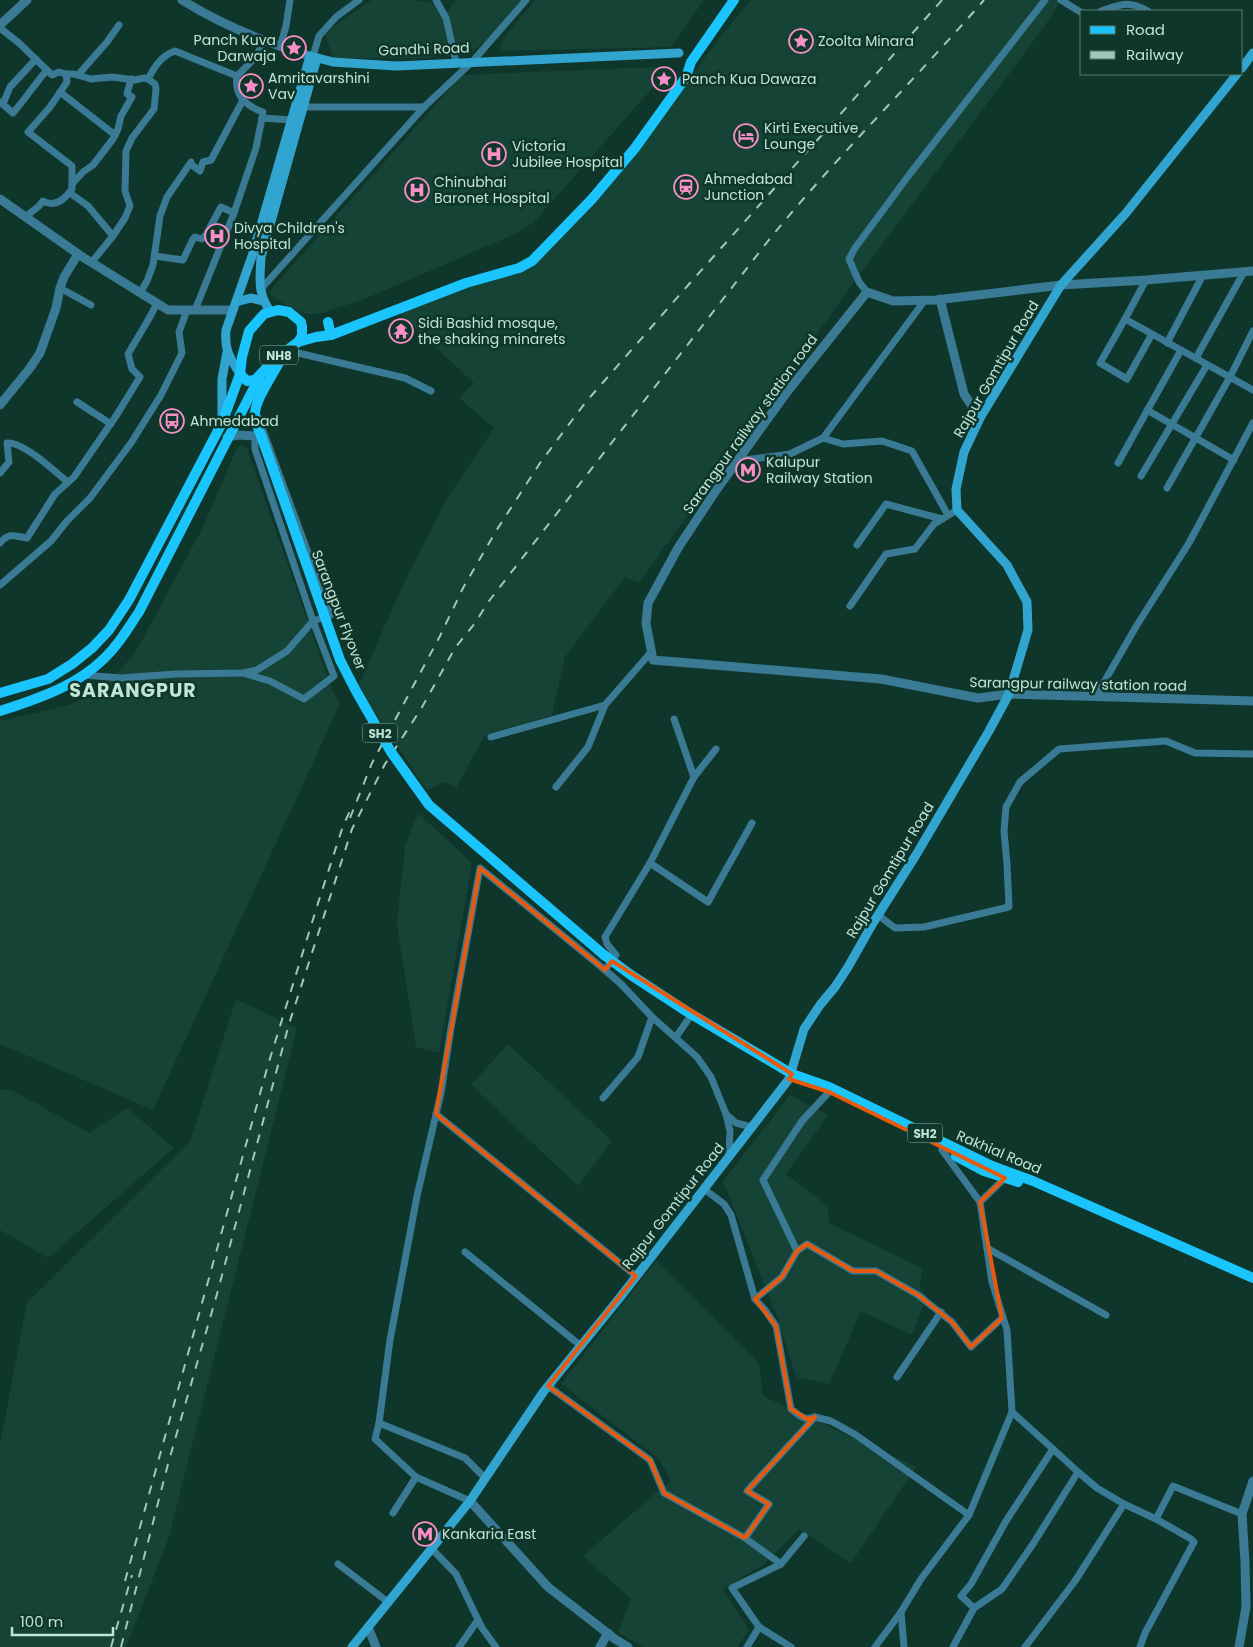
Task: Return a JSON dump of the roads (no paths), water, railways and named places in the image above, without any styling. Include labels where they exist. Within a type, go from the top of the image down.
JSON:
[{"type":"main road","points":[[298,342],[316,337],[331,336],[458,287],[519,268],[532,261],[592,199],[635,148],[686,77],[691,62],[734,0]]},
{"type":"main road","name":"Gandhi Road","points":[[314,57],[333,62],[397,66],[679,53]]},
{"type":"main road","points":[[1243,67],[1253,53]]},
{"type":"main road","points":[[270,311],[263,301],[260,290],[261,257],[303,107],[314,57]]},
{"type":"main road","points":[[0,693],[48,679],[72,664],[92,648],[109,630],[128,600],[222,423],[236,390],[240,374],[227,352],[224,342],[226,330],[252,256],[292,120],[314,57]]},
{"type":"main road","name":"Rajpur Gomtipur Road","points":[[352,1647],[470,1501],[548,1386],[790,1077],[804,1029],[848,967],[1009,694],[1028,630],[1027,602],[1007,566],[957,510],[956,489],[964,452],[980,418],[1061,285],[1126,213],[1236,75]]},
{"type":"main road","points":[[234,306],[251,298],[263,301]]},
{"type":"main road","name":"NH8","points":[[284,310],[295,316],[301,322],[302,336],[298,342],[285,350],[265,369],[258,378],[247,381],[240,374],[242,357],[249,331],[259,317],[270,311],[284,310]]},
{"type":"main road","points":[[328,322],[331,336]]},
{"type":"main road","points":[[253,414],[285,350]]},
{"type":"main road","points":[[222,423],[222,378],[227,352]]},
{"type":"main road","points":[[0,711],[46,696],[72,684],[117,645],[139,612],[258,378]]},
{"type":"main road","name":"Sarangpur Flyover","points":[[236,390],[244,405],[253,414],[258,437],[340,660],[391,752],[429,805],[608,958]]},
{"type":"main road","name":"Rakhial Road","points":[[608,958],[632,976],[790,1077],[829,1092],[984,1171],[1031,1186],[1253,1284]]},
{"type":"main road","name":"Rakhial Road","points":[[790,1077],[829,1087],[992,1166],[1033,1181],[1253,1278]]},
{"type":"street","points":[[27,0],[0,26],[52,75],[59,72],[91,79],[112,77],[148,79],[155,84],[154,109],[132,138],[126,151],[126,191],[130,206],[125,218],[113,236],[92,262]]},
{"type":"street","name":"Gandhi Road","points":[[182,0],[200,11],[280,47],[314,57]]},
{"type":"street","points":[[280,47],[290,0]]},
{"type":"street","points":[[314,57],[319,36],[336,17],[359,0]]},
{"type":"street","points":[[436,0],[446,18],[456,62]]},
{"type":"street","points":[[260,290],[424,107],[473,61],[526,0]]},
{"type":"street","points":[[1045,0],[908,175],[855,248],[849,259],[859,282],[867,292],[893,301],[940,300],[1061,285],[1248,272]]},
{"type":"street","points":[[1061,0],[1080,13]]},
{"type":"street","points":[[1104,10],[1128,2],[1146,10]]},
{"type":"street","points":[[78,75],[119,25]]},
{"type":"street","points":[[0,585],[51,541],[67,521],[90,498],[131,443],[161,395],[182,353],[179,332],[191,310],[234,213],[256,148],[263,112],[252,108],[237,92],[237,76],[256,57],[264,40]]},
{"type":"street","points":[[148,79],[155,66],[166,54],[175,51],[237,76]]},
{"type":"street","points":[[36,59],[10,87],[2,103],[13,113],[47,70]]},
{"type":"street","points":[[25,217],[43,201],[54,204],[70,193],[72,189],[72,166],[28,132],[67,82],[66,74]]},
{"type":"street","points":[[72,184],[83,172],[93,165],[115,135],[121,116],[132,97],[127,94],[131,79]]},
{"type":"street","points":[[60,92],[115,135]]},
{"type":"street","points":[[140,292],[149,277],[155,256],[160,216],[170,191],[191,162],[192,165],[200,170],[203,162],[211,160],[243,100]]},
{"type":"street","points":[[303,107],[424,107]]},
{"type":"street","points":[[262,118],[292,120]]},
{"type":"street","points":[[70,193],[88,206],[113,236]]},
{"type":"street","points":[[0,199],[78,254],[168,310],[234,306]]},
{"type":"street","points":[[155,256],[183,260],[191,247],[193,239],[196,237],[202,240],[206,235],[221,207],[234,213]]},
{"type":"street","points":[[0,405],[30,368],[40,352],[56,308],[64,277],[78,254]]},
{"type":"street","points":[[1196,358],[1248,272]]},
{"type":"street","points":[[1167,342],[1204,276]]},
{"type":"street","points":[[1146,280],[1100,363],[1127,379],[1152,334]]},
{"type":"street","points":[[60,288],[91,305]]},
{"type":"street","name":"Sarangpur railway station road","points":[[867,292],[787,392],[716,489],[678,548],[648,603],[646,623],[653,660],[881,679],[978,698],[1009,694],[1253,701]]},
{"type":"street","points":[[737,461],[790,454],[823,438],[925,300]]},
{"type":"street","points":[[940,300],[964,394],[980,418]]},
{"type":"street","points":[[0,543],[5,537],[12,535],[27,538],[50,500],[74,477],[111,424],[140,377],[132,369],[128,354],[156,303]]},
{"type":"street","points":[[1125,319],[1253,390]]},
{"type":"street","points":[[1167,488],[1230,377],[1253,331]]},
{"type":"street","points":[[285,350],[405,378],[431,390]]},
{"type":"street","points":[[1118,463],[1180,350]]},
{"type":"street","points":[[1141,476],[1207,365]]},
{"type":"street","points":[[77,402],[111,424]]},
{"type":"street","points":[[1147,410],[1234,460]]},
{"type":"street","points":[[83,675],[121,678],[176,674],[243,673],[257,670],[288,651],[313,621],[331,615],[274,456],[253,414]]},
{"type":"street","points":[[1096,696],[1137,625],[1189,543],[1253,423]]},
{"type":"street","points":[[227,437],[238,435],[258,437],[255,449],[313,621],[334,676],[304,699],[270,681],[243,673]]},
{"type":"street","points":[[823,438],[843,444],[882,442],[912,451],[945,517]]},
{"type":"street","points":[[0,473],[9,462],[8,443],[13,442],[24,448],[68,482]]},
{"type":"street","points":[[857,545],[886,504],[945,517]]},
{"type":"street","points":[[850,606],[886,554],[915,549],[934,524],[957,510]]},
{"type":"street","points":[[556,788],[588,746],[605,705],[652,651]]},
{"type":"street","points":[[491,737],[605,705]]},
{"type":"street","points":[[674,719],[694,777]]},
{"type":"street","points":[[878,915],[895,928],[924,927],[1009,907],[1004,831],[1006,807],[1020,782],[1060,750],[1166,741],[1195,753],[1253,754]]},
{"type":"street","points":[[605,970],[608,958],[616,953],[607,944],[605,937],[650,863],[694,777],[716,749]]},
{"type":"street","points":[[650,863],[708,902],[752,823]]},
{"type":"street","points":[[628,1647],[548,1586],[470,1501],[416,1477],[375,1439],[391,1331],[417,1196],[436,1114],[480,868],[605,970],[652,1017],[697,1057],[711,1078],[726,1114],[730,1131],[729,1157]]},
{"type":"street","points":[[676,1037],[692,1014]]},
{"type":"street","points":[[603,1098],[638,1057],[652,1017]]},
{"type":"street","points":[[797,1251],[763,1180],[802,1121],[829,1092]]},
{"type":"street","points":[[436,1114],[636,1276]]},
{"type":"street","points":[[726,1114],[736,1122],[752,1127]]},
{"type":"street","points":[[875,1647],[901,1612],[920,1579],[969,1515],[1012,1412],[1007,1330],[992,1282],[980,1202],[942,1150]]},
{"type":"street","points":[[980,1202],[1005,1178]]},
{"type":"street","points":[[704,1189],[724,1204],[731,1215],[755,1299],[766,1310],[776,1326],[791,1410],[807,1419],[815,1417],[831,1421],[856,1435],[969,1515]]},
{"type":"street","points":[[755,1299],[782,1277],[797,1251],[807,1244],[854,1271],[876,1272],[918,1295],[952,1322],[971,1347],[1002,1318]]},
{"type":"street","points":[[987,1248],[1106,1315]]},
{"type":"street","points":[[465,1252],[581,1346]]},
{"type":"street","points":[[897,1377],[941,1312]]},
{"type":"street","points":[[548,1386],[650,1460],[664,1493],[745,1538],[781,1564]]},
{"type":"street","points":[[1012,1412],[1097,1488],[1191,1538],[1194,1542],[1145,1633],[1140,1647]]},
{"type":"street","points":[[745,1538],[769,1504],[747,1491],[815,1417]]},
{"type":"street","points":[[379,1422],[465,1458],[485,1478]]},
{"type":"street","points":[[974,1608],[961,1596],[971,1584],[1006,1521],[1053,1449]]},
{"type":"street","points":[[953,1647],[974,1608],[1002,1589],[1078,1472]]},
{"type":"street","points":[[393,1513],[416,1477]]},
{"type":"street","points":[[1239,1647],[1246,1607],[1242,1514],[1253,1480]]},
{"type":"street","points":[[1156,1519],[1173,1486],[1242,1514]]},
{"type":"street","points":[[1025,1647],[1076,1581],[1124,1504]]},
{"type":"street","points":[[791,1647],[759,1626],[732,1588],[781,1564],[804,1536]]},
{"type":"street","points":[[432,1549],[456,1574],[478,1620],[496,1647]]},
{"type":"street","points":[[338,1564],[388,1602]]},
{"type":"street","points":[[901,1612],[904,1647]]},
{"type":"street","points":[[459,1647],[478,1620]]},
{"type":"street","points":[[747,1647],[759,1626]]},
{"type":"street","points":[[368,1627],[376,1647]]},
{"type":"street","points":[[600,1647],[608,1633]]},
{"type":"railway","points":[[350,818],[372,763],[440,636],[463,588],[496,531],[540,463],[585,403],[942,0]]},
{"type":"railway","points":[[121,1647],[168,1464],[217,1294],[289,1024],[352,829],[385,764],[421,709],[455,648],[475,623],[489,601],[768,241],[820,179],[984,0]]},
{"type":"railway","points":[[125,1581],[268,1065],[319,900],[343,826],[350,811]]},
{"type":"railway","points":[[111,1647],[132,1575]]},
{"type":"place","name":"Zoolta Minara","points":[[801,41]]},
{"type":"place","name":"Panch Kuva Darwaja","points":[[294,48]]},
{"type":"place","name":"Panch Kua Dawaza","points":[[664,79]]},
{"type":"place","name":"Amritavarshini Vav","points":[[251,86]]},
{"type":"place","name":"Kirti Executive Lounge","points":[[746,136]]},
{"type":"place","name":"Victoria Jubilee Hospital","points":[[494,154]]},
{"type":"place","name":"Ahmedabad Junction","points":[[686,187]]},
{"type":"place","name":"Chinubhai Baronet Hospital","points":[[417,190]]},
{"type":"place","name":"Divya Children's Hospital","points":[[217,236]]},
{"type":"place","name":"Sidi Bashid mosque, the shaking minarets","points":[[401,331]]},
{"type":"place","name":"Ahmedabad","points":[[172,421]]},
{"type":"place","name":"Kalupur Railway Station","points":[[748,470]]},
{"type":"place","name":"Kankaria East","points":[[425,1534]]},
{"type":"district","name":"SARANGPUR","points":[[133,690]]}]
